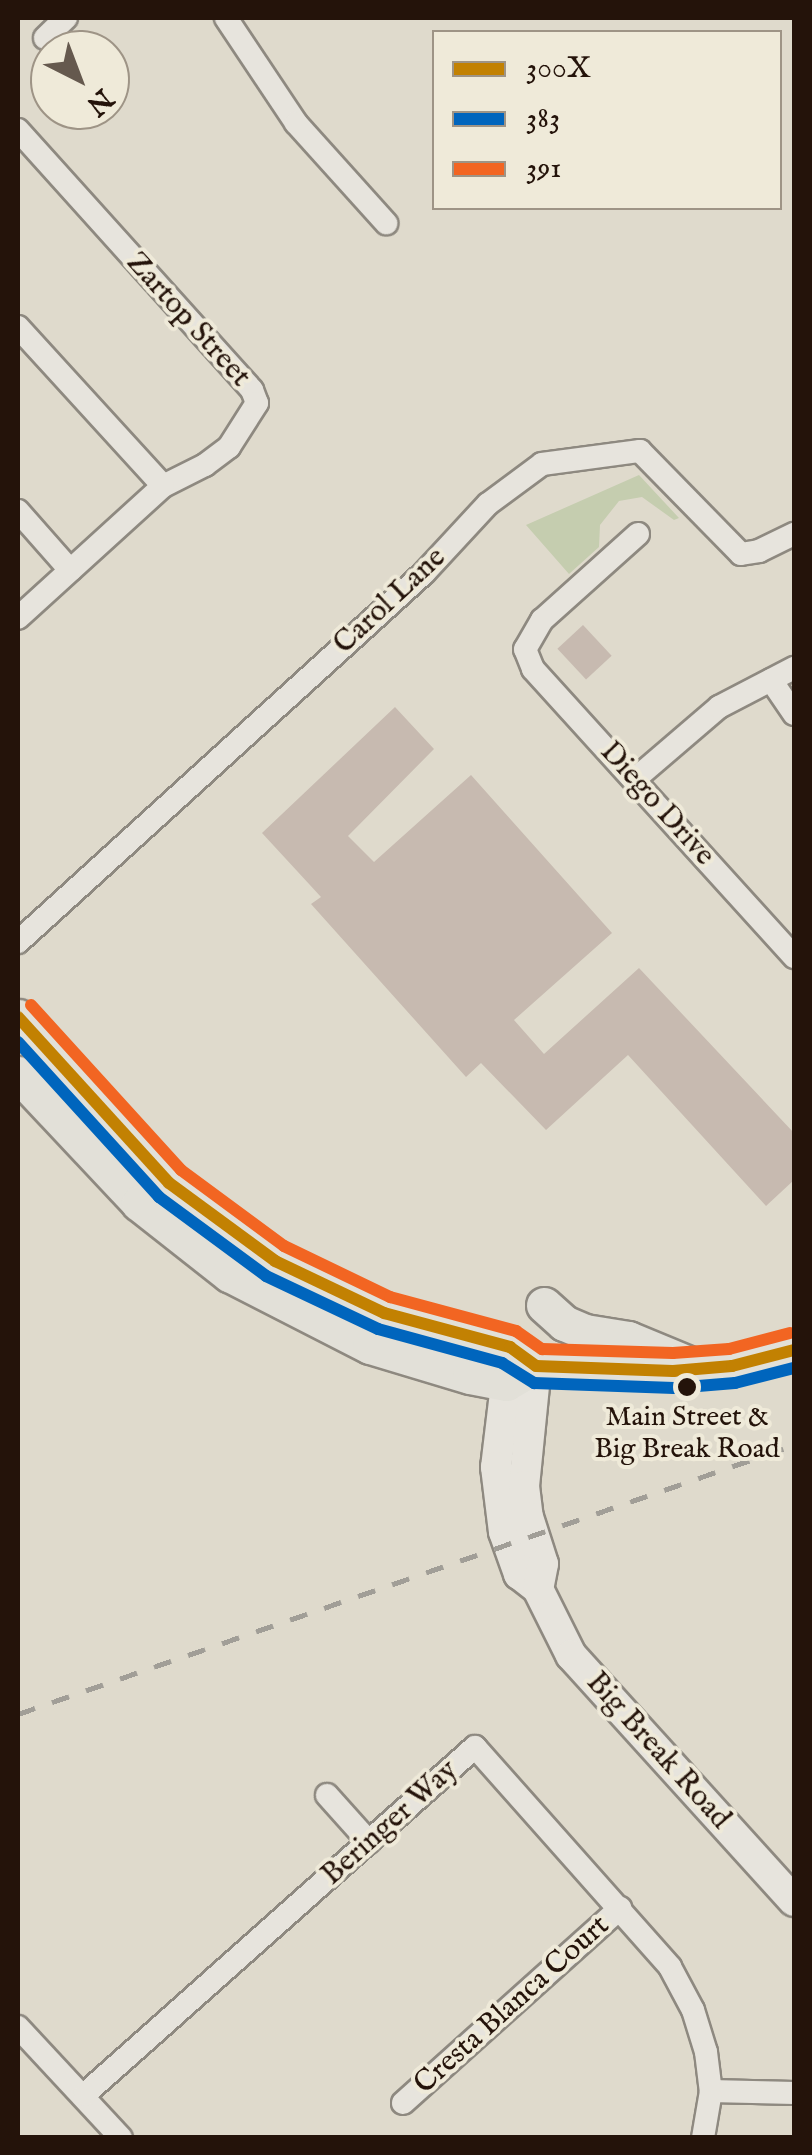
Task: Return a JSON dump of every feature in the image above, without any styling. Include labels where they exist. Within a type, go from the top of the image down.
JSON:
[{"type":"main road","points":[[18,1017],[169,1183],[232,1233],[323,1287],[517,1365]]},
{"type":"main road","points":[[18,1074],[139,1203],[229,1274],[370,1346],[517,1365],[591,1370],[702,1369],[794,1350]]},
{"type":"main road","points":[[544,1305],[564,1323],[585,1332],[628,1339],[702,1369]]},
{"type":"street","points":[[226,18],[296,123],[386,223]]},
{"type":"street","name":"Zartop Street","points":[[18,130],[252,390],[257,404],[228,446],[205,465],[163,486],[18,618]]},
{"type":"street","points":[[18,326],[163,486]]},
{"type":"street","name":"Carol Lane","points":[[18,942],[424,573],[488,504],[542,464],[640,451],[742,554],[794,534]]},
{"type":"street","points":[[18,511],[70,570]]},
{"type":"street","name":"Diego Drive","points":[[638,534],[542,620],[525,649],[534,669],[794,957]]},
{"type":"street","points":[[635,779],[719,707],[794,668]]},
{"type":"street","points":[[771,680],[794,714]]},
{"type":"street","name":"Big Break Road","points":[[517,1365],[496,1468],[498,1505],[519,1574],[538,1589],[571,1655],[794,1902]]},
{"type":"street","name":"Beringer Way","points":[[84,2094],[476,1747],[670,1966],[693,2010],[706,2052],[711,2090],[704,2138]]},
{"type":"street","points":[[327,1795],[369,1842]]},
{"type":"street","name":"Cresta Blanca Court","points":[[403,2102],[620,1908]]},
{"type":"street","points":[[18,2027],[122,2138]]},
{"type":"street","points":[[711,2090],[794,2092]]},
{"type":"green space","points":[[639,475],[679,518],[674,520],[642,497],[619,501],[600,525],[599,547],[569,574],[526,525]]},
{"type":"building","points":[[583,625],[612,656],[586,680],[557,649]]},
{"type":"building","points":[[395,707],[434,749],[348,836],[374,862],[471,775],[612,933],[514,1020],[544,1054],[639,968],[794,1133],[794,1180],[766,1206],[628,1055],[546,1130],[481,1063],[466,1077],[311,904],[321,897],[262,833]]},
{"type":"railway","points":[[18,1714],[794,1445]]},
{"type":"transit line","name":"391","points":[[31,1005],[181,1170],[284,1246],[390,1297],[516,1331],[542,1349],[673,1353],[729,1349],[790,1333]]},
{"type":"transit line","name":"300X","points":[[18,1017],[169,1183],[275,1261],[384,1313],[510,1347],[536,1366],[673,1371],[732,1366],[794,1350]]},
{"type":"transit line","name":"383","points":[[18,1042],[159,1197],[266,1276],[378,1329],[502,1363],[534,1383],[674,1388],[735,1383],[794,1368]]},
{"type":"place","name":"Main Street & Big Break Road","points":[[687,1387]]}]
